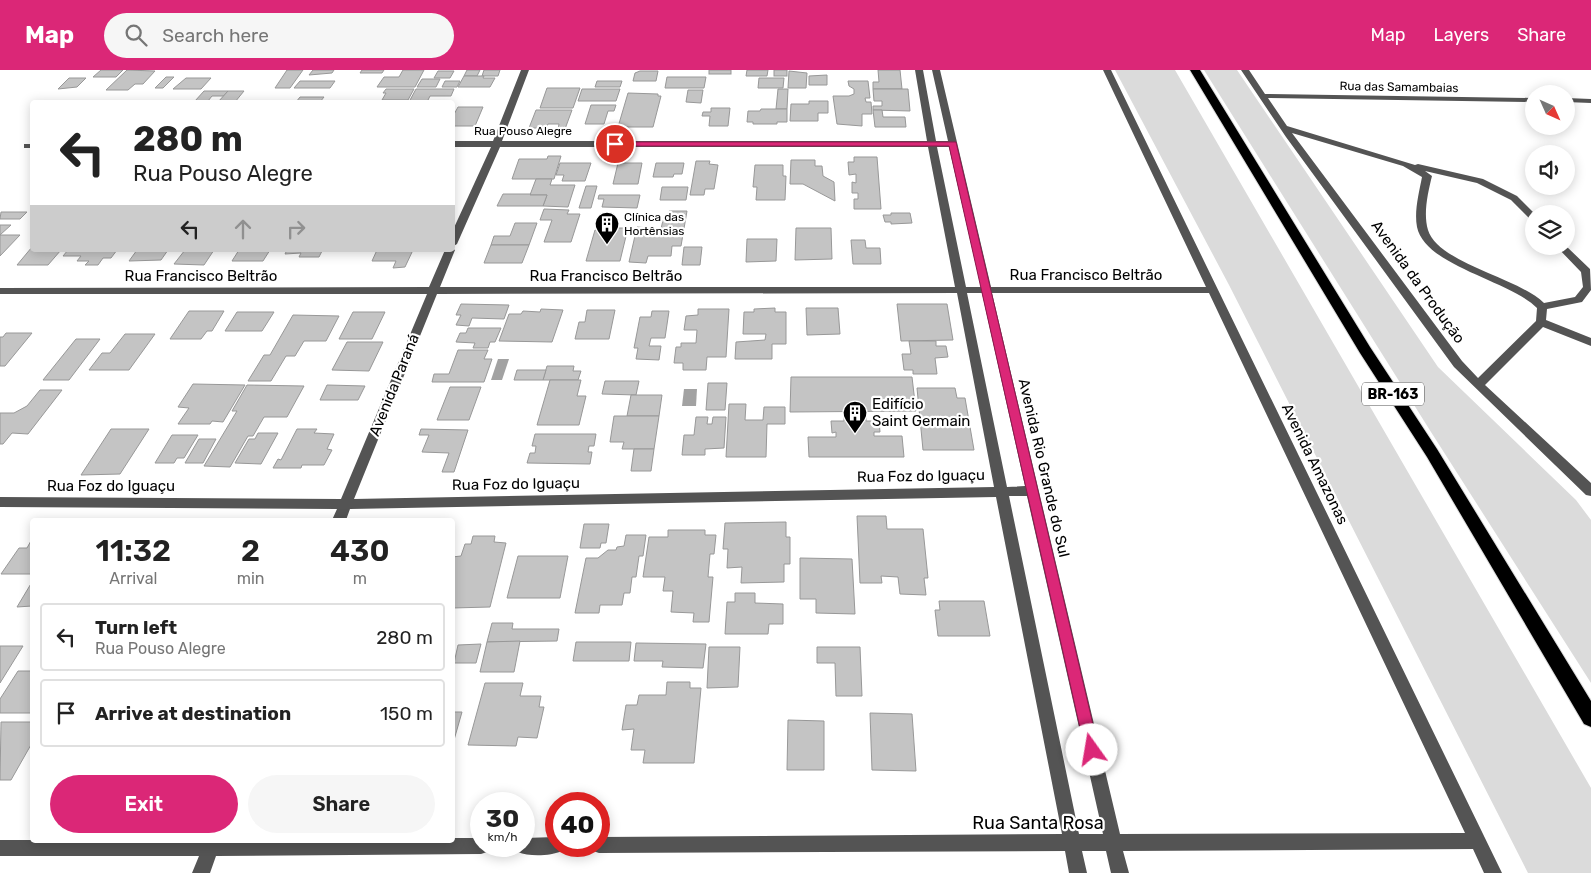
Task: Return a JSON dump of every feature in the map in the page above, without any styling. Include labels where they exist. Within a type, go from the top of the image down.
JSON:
[{"type":"highway","name":"BR-163","points":[[1195,70],[1365,350],[1432,453],[1591,718]]},
{"type":"street","points":[[455,237],[525,70]]},
{"type":"street","points":[[919,70],[932,144],[1078,873]]},
{"type":"street","name":"Avenida Rio Grande do Sul","points":[[936,70],[1120,873]]},
{"type":"street","name":"Avenida Amazonas","points":[[1107,70],[1493,873]]},
{"type":"street","name":"Avenida da Produção","points":[[1245,70],[1284,128],[1458,364],[1591,491]]},
{"type":"street","name":"Rua das Samambaias","points":[[1264,96],[1525,100]]},
{"type":"street","points":[[1575,100],[1591,100]]},
{"type":"street","points":[[1284,128],[1406,164],[1480,182],[1514,198],[1525,209]]},
{"type":"street","name":"Rua Pouso Alegre","points":[[455,144],[953,144]]},
{"type":"street","points":[[1406,164],[1427,176],[1422,203],[1423,232],[1436,248],[1464,265],[1530,296],[1542,308],[1541,322],[1478,385]]},
{"type":"street","name":"Avenida Paraná","points":[[340,518],[449,252]]},
{"type":"street","points":[[1542,308],[1578,300],[1588,287],[1586,271],[1570,255]]},
{"type":"street","name":"Rua Francisco Beltrão","points":[[0,291],[1213,290]]},
{"type":"street","points":[[1541,322],[1591,342]]},
{"type":"street","name":"Rua Foz do Iguaçu","points":[[0,502],[346,504],[1032,491]]},
{"type":"street","name":"Rua Santa Rosa","points":[[610,845],[1478,841]]},
{"type":"street","points":[[0,848],[213,843],[470,846]]},
{"type":"street","points":[[201,873],[213,843]]},
{"type":"shaded area","points":[[1115,70],[1175,70],[1591,788],[1591,873],[1528,873],[1229,285]]},
{"type":"shaded area","points":[[1204,70],[1237,70],[1438,367],[1576,500],[1591,520],[1591,683],[1431,432]]},
{"type":"shaded area","points":[[498,359],[509,359],[502,380],[491,380]]},
{"type":"shaded area","points":[[684,389],[697,389],[696,406],[682,406]]},
{"type":"building","points":[[101,70],[123,70],[116,77],[93,77]]},
{"type":"building","points":[[127,70],[155,71],[143,84],[135,84],[128,90],[106,90]]},
{"type":"building","points":[[287,70],[303,70],[290,88],[275,88]]},
{"type":"building","points":[[313,70],[334,70],[332,73],[309,75]]},
{"type":"building","points":[[362,70],[384,70],[382,73],[360,73]]},
{"type":"building","points":[[403,70],[424,70],[415,87],[377,87],[384,77],[399,77]]},
{"type":"building","points":[[467,70],[480,70],[477,76],[464,76]]},
{"type":"building","points":[[484,70],[500,70],[498,76],[482,76]]},
{"type":"building","points":[[709,70],[731,70],[731,74],[709,74]]},
{"type":"building","points":[[747,70],[768,70],[767,76],[746,76]]},
{"type":"building","points":[[774,70],[787,70],[787,76],[774,76]]},
{"type":"building","points":[[878,70],[900,70],[902,89],[873,89],[873,82],[879,82]]},
{"type":"building","points":[[438,71],[454,71],[450,78],[434,78]]},
{"type":"building","points":[[640,71],[658,71],[656,81],[633,81],[635,73]]},
{"type":"building","points":[[789,71],[807,73],[806,88],[788,88]]},
{"type":"building","points":[[827,75],[827,85],[809,85],[809,76]]},
{"type":"building","points":[[464,76],[495,78],[490,87],[458,87]]},
{"type":"building","points":[[166,77],[174,77],[163,88],[155,88]]},
{"type":"building","points":[[667,77],[706,77],[704,88],[665,88]]},
{"type":"building","points":[[69,78],[86,78],[77,87],[58,89]]},
{"type":"building","points":[[186,78],[211,78],[201,89],[173,89]]},
{"type":"building","points":[[759,78],[784,78],[783,88],[758,88]]},
{"type":"building","points":[[422,79],[440,79],[436,87],[417,87]]},
{"type":"building","points":[[300,81],[335,81],[330,88],[294,88]]},
{"type":"building","points":[[445,81],[460,81],[457,87],[442,87]]},
{"type":"building","points":[[597,81],[622,81],[620,87],[595,87]]},
{"type":"building","points":[[848,81],[868,81],[870,98],[865,98],[866,102],[871,102],[872,114],[862,114],[862,126],[837,124],[833,96],[849,96],[854,94],[854,89],[849,86]]},
{"type":"building","points":[[547,88],[580,88],[573,108],[540,108]]},
{"type":"building","points":[[386,89],[414,89],[408,100],[382,100]]},
{"type":"building","points":[[416,89],[454,89],[451,96],[430,96],[428,100],[410,100]]},
{"type":"building","points":[[582,89],[620,89],[616,101],[578,101]]},
{"type":"building","points":[[778,89],[788,89],[787,109],[776,109]]},
{"type":"building","points":[[873,89],[908,89],[910,111],[873,110],[873,106],[882,106],[882,101],[874,101]]},
{"type":"building","points":[[688,90],[703,90],[701,103],[686,102]]},
{"type":"building","points":[[204,91],[228,91],[224,96],[212,96],[209,100],[196,100]]},
{"type":"building","points":[[228,91],[244,91],[237,100],[220,100]]},
{"type":"building","points":[[628,93],[658,94],[658,96],[661,96],[653,127],[618,127]]},
{"type":"building","points":[[300,97],[324,97],[322,100],[298,100]]},
{"type":"building","points":[[809,101],[828,101],[828,113],[818,113],[818,121],[790,121],[791,104],[809,104]]},
{"type":"building","points":[[591,105],[616,105],[614,111],[608,111],[604,124],[585,124]]},
{"type":"building","points":[[458,107],[483,107],[475,126],[455,126],[455,112]]},
{"type":"building","points":[[711,108],[730,108],[728,126],[709,126],[710,116],[702,116],[703,112],[711,112]]},
{"type":"building","points":[[761,109],[787,109],[787,122],[753,124],[753,122],[747,122],[748,111],[760,111]]},
{"type":"building","points":[[536,110],[572,110],[565,129],[558,129],[559,124],[548,124],[546,128],[529,128]]},
{"type":"building","points":[[873,110],[882,110],[883,117],[905,117],[906,127],[875,127]]},
{"type":"building","points":[[548,156],[561,156],[554,179],[512,179],[519,159],[547,159]]},
{"type":"building","points":[[854,157],[877,157],[881,209],[854,209],[854,199],[858,199],[858,193],[852,193],[852,182],[856,183],[856,174],[849,175],[848,162],[854,162]]},
{"type":"building","points":[[791,160],[815,160],[815,166],[822,166],[823,176],[834,182],[835,201],[803,184],[790,184]]},
{"type":"building","points":[[696,161],[710,161],[709,164],[718,165],[714,189],[705,189],[704,195],[690,195]]},
{"type":"building","points":[[560,163],[591,163],[585,181],[562,181],[564,175],[556,175]]},
{"type":"building","points":[[618,163],[642,163],[638,184],[613,184]]},
{"type":"building","points":[[656,163],[684,163],[682,174],[674,174],[673,177],[653,177]]},
{"type":"building","points":[[755,165],[783,165],[783,176],[786,176],[785,200],[756,200],[757,187],[753,187]]},
{"type":"building","points":[[536,179],[552,179],[550,185],[575,185],[568,207],[543,206],[547,195],[530,195]]},
{"type":"building","points":[[586,186],[597,186],[591,208],[579,208]]},
{"type":"building","points":[[662,187],[688,187],[686,200],[660,200]]},
{"type":"building","points":[[503,194],[547,195],[543,206],[497,206]]},
{"type":"building","points":[[599,195],[640,195],[637,208],[602,207],[604,199],[598,199]]},
{"type":"building","points":[[544,209],[569,210],[567,214],[580,214],[571,242],[544,242],[552,220],[540,220]]},
{"type":"building","points":[[669,211],[687,211],[681,246],[672,246],[671,256],[648,256],[646,263],[629,262],[637,227],[661,229],[663,220],[667,220]]},
{"type":"building","points":[[1,212],[27,212],[20,219],[0,219]]},
{"type":"building","points":[[891,213],[910,213],[912,223],[891,224],[891,222],[885,222],[883,215],[891,215]]},
{"type":"building","points":[[515,223],[537,223],[529,245],[491,245],[494,236],[510,236]]},
{"type":"building","points":[[0,225],[11,225],[0,235]]},
{"type":"building","name":"Clínica das Hortênsias","points":[[613,228],[628,228],[620,261],[586,261],[595,230],[613,230]]},
{"type":"building","points":[[796,228],[831,228],[832,259],[795,260]]},
{"type":"building","points":[[0,235],[20,235],[0,256]]},
{"type":"building","points":[[747,239],[777,239],[776,261],[746,262]]},
{"type":"building","points":[[851,240],[865,240],[866,248],[880,248],[881,264],[853,264]]},
{"type":"building","points":[[491,245],[529,245],[522,263],[484,263]]},
{"type":"building","points":[[684,247],[702,247],[700,265],[682,265]]},
{"type":"building","points":[[30,249],[30,252],[59,252],[48,265],[17,265]]},
{"type":"building","points":[[66,252],[116,252],[111,258],[103,258],[98,265],[85,265],[89,261],[77,261],[81,256],[63,256]]},
{"type":"building","points":[[136,252],[167,252],[161,260],[129,261]]},
{"type":"building","points":[[183,252],[213,252],[204,265],[174,264]]},
{"type":"building","points":[[238,252],[269,252],[263,261],[232,261]]},
{"type":"building","points":[[286,252],[322,252],[319,257],[299,257],[301,253],[285,254]]},
{"type":"building","points":[[376,252],[412,252],[405,267],[393,268],[396,261],[372,261]]},
{"type":"building","points":[[461,304],[509,305],[504,319],[472,318],[469,326],[456,325],[461,315],[456,315]]},
{"type":"building","points":[[897,304],[947,304],[953,340],[901,341]]},
{"type":"building","points":[[775,308],[775,312],[786,312],[786,344],[772,344],[772,359],[735,359],[736,342],[765,340],[766,334],[743,334],[744,312],[754,312],[754,309]]},
{"type":"building","points":[[806,308],[838,308],[840,334],[807,335]]},
{"type":"building","points":[[541,309],[563,310],[552,342],[499,341],[509,314],[521,314],[523,311],[540,312]]},
{"type":"building","points":[[698,309],[729,309],[726,357],[707,357],[706,370],[683,370],[683,363],[674,363],[676,347],[681,347],[681,343],[696,343],[697,330],[684,330],[686,316],[698,315]]},
{"type":"building","points":[[587,310],[615,310],[609,339],[575,339],[579,322],[585,322]]},
{"type":"building","points":[[189,311],[224,311],[212,331],[207,331],[201,339],[170,339]]},
{"type":"building","points":[[652,311],[669,311],[665,338],[651,338],[649,346],[661,346],[659,360],[636,359],[638,348],[634,348],[640,317],[651,317]]},
{"type":"building","points":[[237,312],[274,312],[262,331],[225,331]]},
{"type":"building","points":[[353,312],[385,312],[372,339],[339,339]]},
{"type":"building","points":[[293,315],[339,316],[326,341],[304,341],[295,356],[286,356],[271,381],[248,381],[264,355],[270,355]]},
{"type":"building","points":[[468,328],[501,328],[495,342],[490,342],[488,348],[473,348],[475,343],[456,342],[460,333],[466,333]]},
{"type":"building","points":[[6,333],[32,333],[5,366],[0,366],[0,337],[3,337]]},
{"type":"building","points":[[125,334],[155,334],[129,370],[89,370],[102,353],[110,353]]},
{"type":"building","points":[[76,339],[100,339],[69,380],[43,380]]},
{"type":"building","points":[[909,341],[936,341],[936,346],[946,346],[948,357],[935,358],[937,374],[913,374],[913,370],[904,370],[902,354],[911,354]]},
{"type":"building","points":[[347,342],[383,342],[369,371],[332,370]]},
{"type":"building","points":[[458,350],[488,350],[484,359],[492,359],[484,382],[432,382],[434,374],[449,374]]},
{"type":"building","points":[[547,366],[574,366],[573,371],[581,371],[578,380],[543,380]]},
{"type":"building","points":[[517,370],[546,370],[543,380],[514,380]]},
{"type":"building","points":[[791,377],[912,377],[916,411],[790,412]]},
{"type":"building","points":[[550,380],[581,380],[577,396],[586,396],[579,425],[537,425]]},
{"type":"building","points":[[605,381],[639,381],[636,395],[602,394]]},
{"type":"building","points":[[708,383],[727,383],[725,410],[706,410]]},
{"type":"building","points":[[193,384],[245,385],[223,422],[178,424],[189,408],[178,407]]},
{"type":"building","points":[[247,385],[304,386],[287,417],[264,417],[253,436],[248,436],[230,467],[204,466],[237,411],[232,411]]},
{"type":"building","points":[[327,385],[365,386],[358,400],[320,400]]},
{"type":"building","points":[[450,387],[481,387],[469,420],[437,420]]},
{"type":"building","points":[[917,388],[955,388],[957,398],[965,398],[974,450],[923,450]]},
{"type":"building","points":[[40,390],[62,390],[28,434],[12,433],[3,444],[0,444],[0,413],[14,413],[27,406]]},
{"type":"building","points":[[631,395],[662,395],[659,416],[627,416]]},
{"type":"building","points":[[729,404],[746,404],[745,420],[763,420],[764,407],[785,407],[785,424],[767,424],[766,457],[726,457]]},
{"type":"building","name":"Edifício Saint Germain","points":[[844,413],[866,413],[866,421],[879,421],[880,432],[874,432],[874,436],[902,436],[904,457],[809,457],[808,437],[836,437],[836,432],[832,433],[831,421],[844,421]]},
{"type":"building","points":[[614,416],[659,416],[654,449],[622,449],[624,442],[610,442]]},
{"type":"building","points":[[696,417],[708,417],[707,424],[712,424],[713,417],[726,417],[724,448],[705,449],[705,455],[682,455],[684,435],[694,435]]},
{"type":"building","points":[[111,429],[149,429],[120,474],[81,475]]},
{"type":"building","points":[[297,429],[317,429],[314,433],[334,434],[327,449],[332,450],[324,465],[302,465],[301,468],[273,468],[278,459],[281,460]]},
{"type":"building","points":[[421,429],[468,430],[454,472],[442,472],[449,453],[422,452],[429,435],[419,435]]},
{"type":"building","points":[[258,433],[278,433],[261,464],[235,463],[249,439],[255,439]]},
{"type":"building","points":[[535,434],[596,434],[594,446],[589,446],[588,452],[592,452],[590,464],[527,463],[530,453],[535,453],[536,446],[532,446]]},
{"type":"building","points":[[172,435],[198,435],[184,458],[177,458],[174,463],[155,463]]},
{"type":"building","points":[[199,439],[216,439],[203,463],[185,463]]},
{"type":"building","points":[[634,449],[654,449],[651,471],[631,471]]},
{"type":"building","points":[[857,516],[886,516],[887,529],[923,529],[928,578],[924,578],[926,595],[900,594],[898,577],[881,576],[882,583],[860,583]]},
{"type":"building","points":[[786,522],[786,537],[790,537],[790,564],[784,564],[784,582],[741,583],[742,567],[727,568],[728,549],[723,549],[725,523]]},
{"type":"building","points":[[584,524],[609,524],[606,543],[601,543],[600,548],[580,548]]},
{"type":"building","points":[[668,530],[705,530],[705,535],[716,535],[714,554],[710,554],[708,577],[713,577],[709,622],[693,622],[694,613],[671,612],[673,591],[663,591],[665,577],[643,577],[649,537],[668,537]]},
{"type":"building","points":[[626,535],[646,535],[643,556],[639,556],[636,577],[632,577],[630,593],[624,593],[622,605],[600,605],[599,613],[575,613],[586,558],[598,558],[608,550],[616,550],[617,547],[624,546]]},
{"type":"building","points":[[473,536],[495,536],[494,542],[506,543],[490,607],[455,608],[455,557],[461,556],[465,544],[471,544]]},
{"type":"building","points":[[30,543],[30,574],[1,574],[19,548],[27,548]]},
{"type":"building","points":[[518,556],[568,556],[560,598],[507,598]]},
{"type":"building","points":[[800,558],[852,559],[855,614],[816,613],[816,599],[800,599]]},
{"type":"building","points":[[30,585],[30,606],[17,607]]},
{"type":"building","points":[[735,593],[755,593],[755,603],[783,604],[783,624],[769,624],[768,634],[725,634],[727,602],[735,602]]},
{"type":"building","points":[[939,601],[984,601],[990,636],[938,636],[935,610],[940,610]]},
{"type":"building","points":[[492,623],[513,623],[512,629],[559,629],[557,641],[487,642]]},
{"type":"building","points":[[520,641],[514,672],[480,672],[487,642]]},
{"type":"building","points":[[576,642],[631,642],[629,661],[573,661]]},
{"type":"building","points":[[636,643],[706,644],[703,668],[662,667],[663,661],[634,661]]},
{"type":"building","points":[[481,644],[476,663],[455,663],[458,645]]},
{"type":"building","points":[[0,646],[23,646],[0,683]]},
{"type":"building","points":[[709,647],[740,647],[738,687],[707,688]]},
{"type":"building","points":[[817,647],[860,647],[862,696],[836,696],[835,663],[817,663]]},
{"type":"building","points":[[18,671],[30,671],[30,713],[0,713],[0,699]]},
{"type":"building","points":[[667,682],[690,682],[690,688],[701,688],[694,763],[643,763],[645,750],[631,750],[634,729],[622,730],[626,705],[637,705],[639,695],[666,695]]},
{"type":"building","points":[[485,683],[523,683],[520,696],[541,696],[539,707],[544,707],[537,738],[518,737],[516,746],[468,745]]},
{"type":"building","points":[[455,712],[462,712],[455,736]]},
{"type":"building","points":[[870,713],[912,714],[916,771],[872,770]]},
{"type":"building","points":[[788,720],[824,721],[824,770],[787,770]]},
{"type":"building","points":[[1,722],[30,722],[30,747],[11,780],[0,780]]},
{"type":"place","name":"Clínica das Hortênsias","points":[[607,245]]},
{"type":"place","name":"Edifício Saint Germain","points":[[855,434]]},
{"type":"route","points":[[615,144],[953,144],[1092,750]]}]
